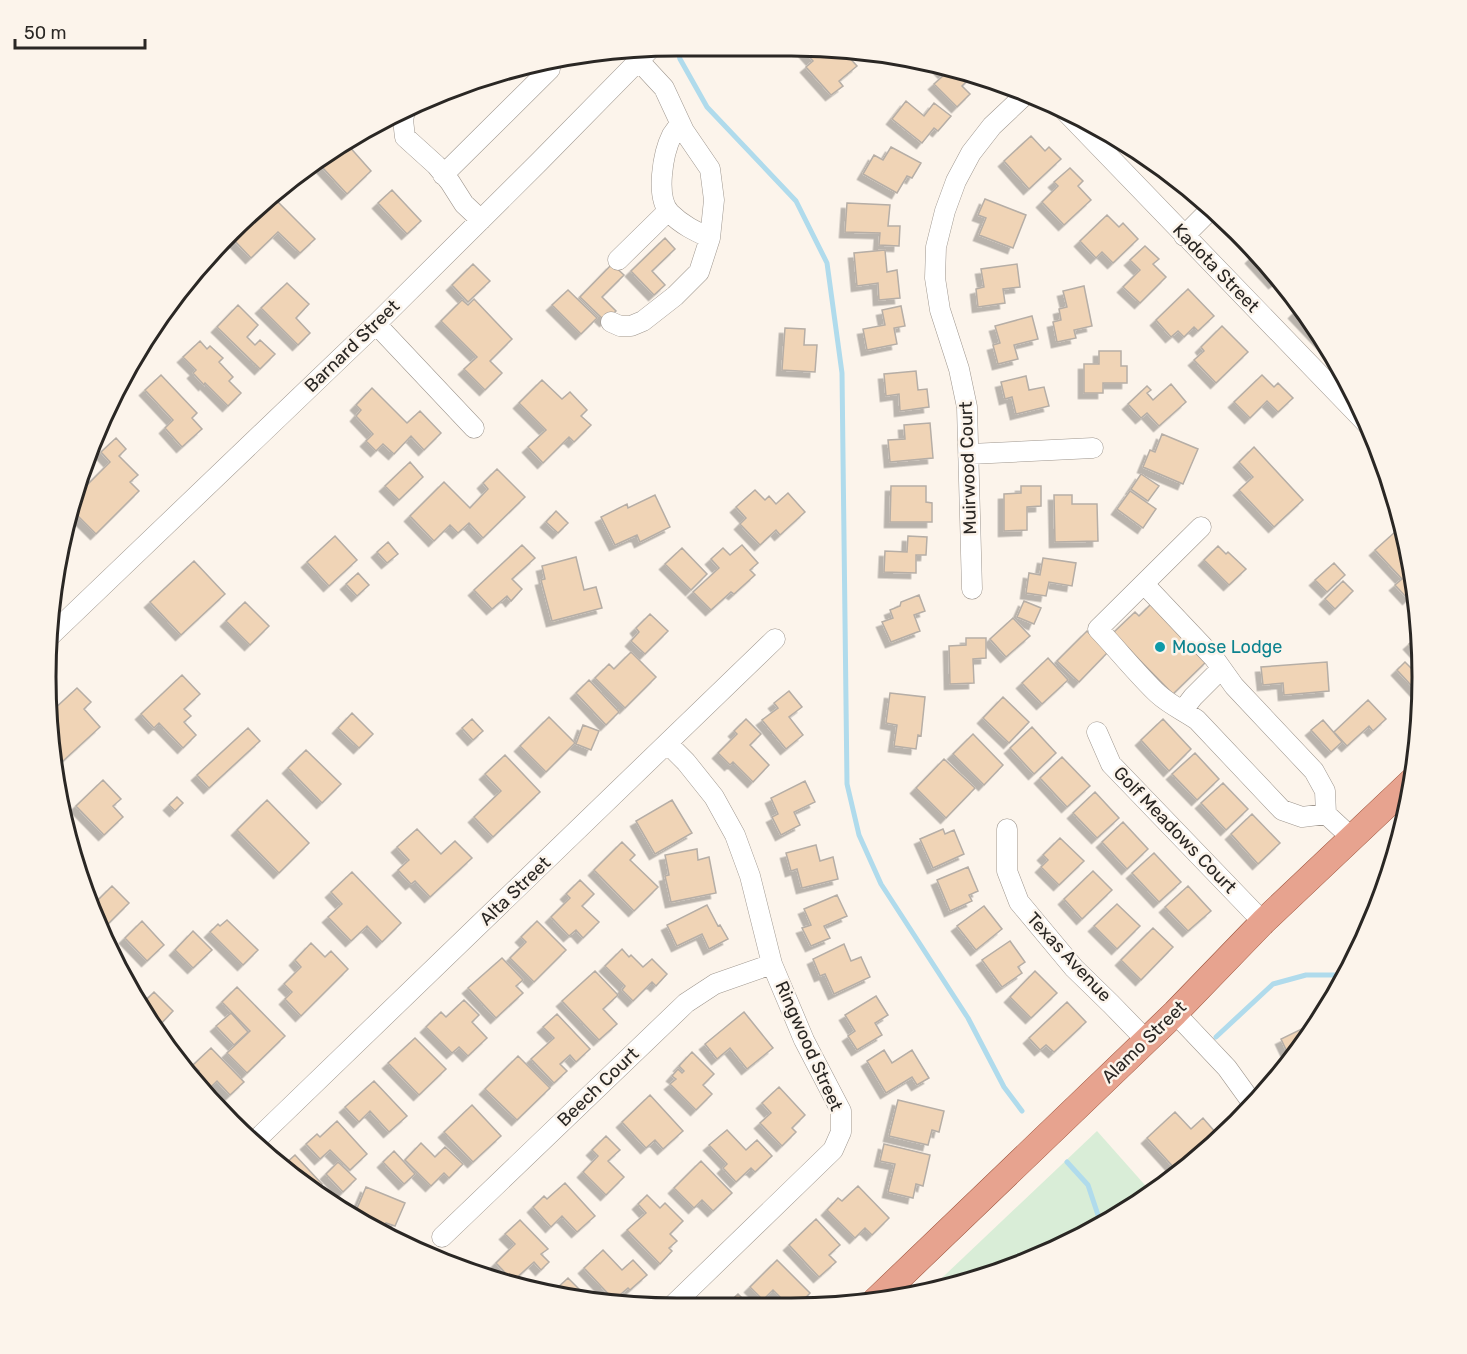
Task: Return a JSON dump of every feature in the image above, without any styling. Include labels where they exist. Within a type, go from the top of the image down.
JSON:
[{"type":"main road","name":"Alamo Street","points":[[886,1291],[1175,1013],[1263,922],[1401,791]]},
{"type":"street","name":"Barnard Street","points":[[58,628],[376,324],[642,57]]},
{"type":"street","points":[[611,322],[620,326],[631,326],[643,321],[675,296],[699,272],[710,238],[714,200],[710,169],[684,131],[647,57]]},
{"type":"street","points":[[443,175],[550,69]]},
{"type":"street","name":"Muirwood Court","points":[[972,589],[968,407],[940,310],[935,279],[936,247],[945,211],[956,181],[971,153],[992,126],[1020,100]]},
{"type":"street","points":[[403,119],[405,137],[436,165],[464,204],[481,220]]},
{"type":"street","points":[[680,123],[672,136],[663,168],[662,194],[668,211],[685,227],[710,238]]},
{"type":"street","name":"Kadota Street","points":[[1082,129],[1348,405]]},
{"type":"street","points":[[618,260],[668,211]]},
{"type":"street","points":[[1184,236],[1205,215]]},
{"type":"street","points":[[376,324],[474,428]]},
{"type":"street","points":[[970,454],[1094,448]]},
{"type":"street","points":[[1201,527],[1098,629],[1158,694],[1197,720],[1282,810],[1302,817],[1326,814]]},
{"type":"street","points":[[1144,584],[1214,658],[1234,686],[1314,771],[1325,791],[1326,814],[1352,838]]},
{"type":"street","name":"Alta Street","points":[[259,1137],[775,639]]},
{"type":"street","points":[[1183,710],[1221,669]]},
{"type":"street","name":"Golf Meadows Court","points":[[1097,732],[1111,764],[1263,922]]},
{"type":"street","name":"Ringwood Street","points":[[668,744],[714,797],[735,835],[750,876],[772,964],[804,1040],[841,1112],[842,1132],[833,1150],[680,1298]]},
{"type":"street","name":"Texas Avenue","points":[[1007,829],[1007,871],[1019,902],[1074,968],[1146,1040]]},
{"type":"street","name":"Beech Court","points":[[442,1238],[686,1003],[715,984],[772,964]]},
{"type":"street","points":[[1175,1013],[1227,1068],[1248,1097]]},
{"type":"green space","points":[[1097,1131],[1146,1186],[1101,1215],[1028,1251],[990,1266],[940,1280]]},
{"type":"building","points":[[809,56],[851,59],[857,66],[839,81],[843,86],[831,95],[806,67],[813,61]]},
{"type":"building","points":[[944,75],[951,77],[967,81],[962,86],[970,94],[957,107],[934,84]]},
{"type":"building","points":[[906,101],[924,116],[934,103],[951,116],[938,131],[934,128],[922,143],[892,119]]},
{"type":"building","points":[[1031,136],[1045,151],[1049,147],[1061,159],[1029,189],[1004,161]]},
{"type":"building","points":[[891,147],[921,163],[912,178],[907,176],[897,193],[863,174],[874,155],[883,160]]},
{"type":"building","points":[[351,148],[371,171],[347,194],[322,167]]},
{"type":"building","points":[[1070,168],[1083,181],[1078,186],[1091,200],[1064,225],[1042,202],[1058,186],[1054,182]]},
{"type":"building","points":[[392,190],[421,221],[407,234],[378,203]]},
{"type":"building","points":[[985,199],[1026,215],[1013,248],[979,235],[986,218],[978,215]]},
{"type":"building","points":[[277,201],[315,239],[300,253],[278,232],[251,258],[235,241]]},
{"type":"building","points":[[847,203],[890,205],[888,226],[900,226],[899,246],[879,245],[880,233],[845,232]]},
{"type":"building","points":[[1107,215],[1119,227],[1123,223],[1138,239],[1113,263],[1102,252],[1096,258],[1080,241]]},
{"type":"building","points":[[665,238],[675,249],[652,271],[665,285],[654,295],[631,271]]},
{"type":"building","points":[[1145,246],[1159,259],[1153,264],[1166,277],[1140,303],[1123,287],[1140,270],[1130,260]]},
{"type":"building","points":[[885,250],[887,272],[897,270],[900,298],[879,300],[878,283],[857,286],[854,253]]},
{"type":"building","points":[[473,264],[490,281],[468,302],[452,285]]},
{"type":"building","points":[[612,264],[624,275],[602,297],[616,311],[605,321],[580,297]]},
{"type":"building","points":[[1017,264],[1020,287],[1003,289],[1005,303],[978,307],[976,289],[984,287],[981,269]]},
{"type":"building","points":[[287,283],[309,304],[296,318],[310,333],[298,345],[261,308]]},
{"type":"building","points":[[1084,286],[1092,326],[1074,330],[1076,338],[1057,342],[1053,322],[1061,320],[1059,309],[1067,307],[1063,291]]},
{"type":"building","points":[[1188,289],[1214,316],[1198,331],[1194,327],[1184,337],[1178,331],[1171,337],[1156,320]]},
{"type":"building","points":[[568,290],[597,318],[581,334],[552,305]]},
{"type":"building","points":[[474,299],[512,339],[490,361],[502,373],[485,390],[464,369],[477,357],[441,321],[462,300],[468,305]]},
{"type":"building","points":[[238,305],[258,325],[247,337],[255,345],[260,340],[275,354],[260,369],[217,327]]},
{"type":"building","points":[[901,306],[905,326],[894,328],[897,344],[867,350],[863,329],[885,325],[882,310]]},
{"type":"building","points":[[1032,316],[1038,339],[1014,345],[1018,359],[998,364],[993,345],[1000,343],[995,326]]},
{"type":"building","points":[[1222,326],[1248,352],[1216,383],[1194,360],[1204,351],[1201,347]]},
{"type":"building","points":[[785,328],[805,329],[804,345],[817,345],[815,372],[782,370]]},
{"type":"building","points":[[200,341],[207,349],[210,346],[223,358],[219,362],[233,377],[229,381],[241,393],[228,406],[205,383],[204,385],[193,373],[196,370],[183,357]]},
{"type":"building","points":[[1099,351],[1121,351],[1121,366],[1127,366],[1127,383],[1103,383],[1103,393],[1084,393],[1084,364],[1099,364]]},
{"type":"building","points":[[916,371],[918,390],[927,389],[929,407],[900,411],[899,394],[886,396],[884,374]]},
{"type":"building","points":[[161,375],[197,413],[192,418],[202,429],[182,447],[165,428],[173,420],[145,390]]},
{"type":"building","points":[[1262,375],[1274,387],[1278,383],[1293,398],[1278,412],[1267,401],[1250,418],[1234,402]]},
{"type":"building","points":[[1026,376],[1029,390],[1044,387],[1049,406],[1016,414],[1012,397],[1005,399],[1001,382]]},
{"type":"building","points":[[542,380],[562,399],[570,392],[587,410],[581,416],[591,425],[574,442],[569,437],[543,463],[528,447],[546,430],[519,403]]},
{"type":"building","points":[[1171,384],[1186,402],[1159,426],[1147,413],[1141,418],[1128,404],[1147,386],[1151,390],[1147,393],[1153,400]]},
{"type":"building","points":[[372,388],[407,423],[420,411],[441,433],[424,450],[411,436],[394,454],[383,444],[376,451],[366,441],[373,434],[356,416],[361,410],[356,405]]},
{"type":"building","points":[[930,423],[933,458],[890,462],[888,440],[905,439],[904,425]]},
{"type":"building","points":[[1162,434],[1198,449],[1183,484],[1143,467],[1150,450],[1155,452]]},
{"type":"building","points":[[116,438],[126,449],[119,456],[138,475],[130,482],[139,491],[96,534],[77,515],[85,487],[110,462],[101,452]]},
{"type":"building","points":[[1254,447],[1303,500],[1274,527],[1239,490],[1253,477],[1239,462]]},
{"type":"building","points":[[410,462],[423,477],[399,500],[385,486]]},
{"type":"building","points":[[497,469],[525,497],[483,538],[469,523],[458,533],[450,525],[434,541],[410,516],[444,482],[470,508],[488,489],[483,483]]},
{"type":"building","points":[[1141,474],[1159,486],[1148,501],[1131,489]]},
{"type":"building","points":[[891,486],[926,486],[926,502],[932,503],[932,522],[890,522]]},
{"type":"building","points":[[1021,486],[1041,486],[1041,506],[1027,507],[1027,530],[1004,531],[1004,494],[1021,493]]},
{"type":"building","points":[[755,490],[765,500],[769,496],[776,504],[788,493],[805,512],[780,535],[776,530],[760,545],[740,524],[746,518],[736,507]]},
{"type":"building","points":[[1130,491],[1156,509],[1143,528],[1117,509]]},
{"type":"building","points":[[655,495],[670,527],[640,542],[637,535],[615,545],[601,517],[627,504],[628,508]]},
{"type":"building","points":[[1054,495],[1072,495],[1072,504],[1097,504],[1098,541],[1055,542]]},
{"type":"building","points":[[556,511],[568,523],[558,533],[546,522]]},
{"type":"building","points":[[1394,533],[1406,597],[1395,585],[1402,579],[1375,550]]},
{"type":"building","points":[[335,536],[357,560],[329,586],[307,562]]},
{"type":"building","points":[[908,536],[927,537],[926,555],[916,555],[916,573],[884,572],[885,551],[907,552]]},
{"type":"building","points":[[388,542],[398,554],[387,563],[377,552]]},
{"type":"building","points":[[522,545],[535,558],[512,579],[522,589],[511,601],[507,596],[492,609],[474,590]]},
{"type":"building","points":[[742,545],[758,563],[750,570],[755,575],[711,610],[693,592],[719,568],[711,559],[723,548],[730,555]]},
{"type":"building","points":[[1218,546],[1246,569],[1229,585],[1204,560]]},
{"type":"building","points":[[682,548],[707,574],[691,590],[665,564]]},
{"type":"building","points":[[576,557],[584,590],[596,587],[602,608],[552,621],[541,580],[545,579],[542,566]]},
{"type":"building","points":[[1043,558],[1076,563],[1072,586],[1049,582],[1046,596],[1026,593],[1029,573],[1040,575]]},
{"type":"building","points":[[194,561],[225,594],[181,635],[150,602]]},
{"type":"building","points":[[1334,563],[1345,575],[1327,592],[1315,580]]},
{"type":"building","points":[[358,573],[369,585],[357,596],[346,584]]},
{"type":"building","points":[[1343,581],[1353,591],[1335,609],[1325,599]]},
{"type":"building","points":[[919,595],[925,611],[914,615],[920,631],[891,642],[882,622],[893,618],[890,610],[900,606],[901,602]]},
{"type":"building","points":[[1024,601],[1041,608],[1034,624],[1017,617]]},
{"type":"building","points":[[245,602],[269,626],[250,645],[226,621]]},
{"type":"building","name":"Moose Lodge","points":[[1152,603],[1208,660],[1173,694],[1113,633],[1135,612],[1139,616]]},
{"type":"building","points":[[650,614],[668,631],[645,654],[631,641],[639,632],[636,628]]},
{"type":"building","points":[[1013,618],[1030,636],[1006,657],[990,639]]},
{"type":"building","points":[[1087,631],[1108,652],[1079,682],[1057,661]]},
{"type":"building","points":[[966,638],[986,638],[986,658],[973,659],[974,683],[950,684],[949,646],[966,645]]},
{"type":"building","points":[[631,652],[656,677],[625,708],[595,678],[609,664],[614,669]]},
{"type":"building","points":[[1048,658],[1068,680],[1042,704],[1022,683]]},
{"type":"building","points":[[1327,662],[1329,691],[1284,695],[1283,683],[1263,685],[1261,667]]},
{"type":"building","points":[[1405,662],[1412,669],[1412,686],[1397,670]]},
{"type":"building","points":[[182,675],[200,694],[184,709],[191,716],[184,722],[196,735],[183,748],[159,723],[154,728],[141,714]]},
{"type":"building","points":[[589,680],[619,712],[606,725],[576,693]]},
{"type":"building","points":[[77,688],[91,702],[84,709],[100,727],[63,761],[61,758],[57,707]]},
{"type":"building","points":[[789,691],[802,707],[789,717],[803,735],[786,749],[762,720],[778,708],[774,703]]},
{"type":"building","points":[[890,693],[925,697],[921,736],[918,735],[916,749],[894,746],[897,725],[886,723]]},
{"type":"building","points":[[1003,697],[1029,722],[1009,743],[983,718]]},
{"type":"building","points":[[1368,700],[1386,719],[1373,731],[1369,726],[1347,746],[1334,732]]},
{"type":"building","points":[[352,713],[373,734],[359,748],[338,728]]},
{"type":"building","points":[[549,717],[575,743],[546,772],[520,746]]},
{"type":"building","points":[[472,719],[483,731],[473,740],[462,728]]},
{"type":"building","points":[[746,719],[761,734],[750,745],[769,765],[753,782],[733,762],[730,765],[718,753],[737,734],[734,731]]},
{"type":"building","points":[[1163,719],[1191,749],[1169,771],[1141,740]]},
{"type":"building","points":[[1323,720],[1342,742],[1331,752],[1311,730]]},
{"type":"building","points":[[583,725],[599,731],[591,750],[576,744]]},
{"type":"building","points":[[1032,727],[1056,753],[1034,774],[1010,748]]},
{"type":"building","points":[[248,728],[260,741],[209,788],[197,775]]},
{"type":"building","points":[[973,734],[1003,765],[984,785],[953,754]]},
{"type":"building","points":[[306,750],[341,784],[322,803],[288,768]]},
{"type":"building","points":[[1195,753],[1219,779],[1197,800],[1172,774]]},
{"type":"building","points":[[505,755],[540,792],[493,837],[474,817],[501,791],[485,774]]},
{"type":"building","points":[[1062,757],[1090,786],[1067,807],[1040,778]]},
{"type":"building","points":[[944,759],[975,788],[946,818],[916,788]]},
{"type":"building","points":[[103,780],[121,799],[113,806],[123,817],[104,835],[76,806]]},
{"type":"building","points":[[805,781],[815,802],[794,812],[800,825],[781,835],[772,817],[778,814],[771,798]]},
{"type":"building","points":[[1223,783],[1248,809],[1226,830],[1201,803]]},
{"type":"building","points":[[1095,792],[1119,818],[1097,838],[1073,813]]},
{"type":"building","points":[[177,797],[183,803],[175,811],[169,805]]},
{"type":"building","points":[[267,800],[309,843],[279,873],[237,830]]},
{"type":"building","points":[[672,800],[692,833],[655,854],[636,821]]},
{"type":"building","points":[[1252,814],[1280,843],[1258,864],[1231,834]]},
{"type":"building","points":[[1123,822],[1148,849],[1127,869],[1102,842]]},
{"type":"building","points":[[417,829],[441,854],[455,841],[472,858],[430,897],[415,881],[411,884],[398,870],[409,860],[397,847]]},
{"type":"building","points":[[943,829],[945,834],[954,830],[964,854],[933,868],[920,839]]},
{"type":"building","points":[[1060,838],[1084,861],[1059,885],[1041,867],[1048,860],[1043,855]]},
{"type":"building","points":[[622,842],[635,855],[630,860],[658,887],[634,911],[594,870]]},
{"type":"building","points":[[816,845],[820,861],[833,857],[838,879],[802,888],[797,869],[791,871],[786,853]]},
{"type":"building","points":[[697,849],[698,860],[709,857],[716,893],[671,902],[665,876],[669,875],[665,855]]},
{"type":"building","points":[[1154,853],[1181,882],[1159,902],[1132,873]]},
{"type":"building","points":[[968,867],[978,891],[969,895],[972,901],[950,911],[937,880]]},
{"type":"building","points":[[1093,871],[1112,890],[1082,919],[1064,899]]},
{"type":"building","points":[[352,872],[401,923],[382,942],[367,926],[351,941],[328,917],[342,904],[331,892]]},
{"type":"building","points":[[580,880],[594,894],[582,906],[599,922],[583,938],[576,930],[569,936],[551,917],[570,898],[566,894]]},
{"type":"building","points":[[112,886],[129,903],[108,924],[97,901]]},
{"type":"building","points":[[1188,886],[1211,911],[1188,931],[1165,907]]},
{"type":"building","points":[[837,895],[847,916],[824,926],[830,938],[811,946],[802,928],[811,925],[804,909]]},
{"type":"building","points":[[1117,904],[1140,926],[1117,949],[1094,926]]},
{"type":"building","points":[[707,905],[728,939],[709,949],[702,934],[677,946],[667,925]]},
{"type":"building","points":[[984,906],[1002,929],[976,950],[957,926]]},
{"type":"building","points":[[227,920],[258,950],[243,965],[210,932],[218,924],[220,926]]},
{"type":"building","points":[[142,921],[164,945],[147,961],[125,938]]},
{"type":"building","points":[[537,921],[566,950],[534,982],[510,958],[526,942],[521,937]]},
{"type":"building","points":[[1153,928],[1173,947],[1141,980],[1121,960]]},
{"type":"building","points":[[193,931],[212,950],[193,968],[175,950]]},
{"type":"building","points":[[1010,941],[1025,962],[1018,967],[1022,973],[1002,987],[982,960]]},
{"type":"building","points":[[311,943],[325,957],[331,951],[348,969],[301,1016],[285,999],[292,992],[284,984],[301,967],[295,960]]},
{"type":"building","points":[[844,944],[851,961],[861,957],[870,977],[834,994],[825,974],[820,976],[813,959]]},
{"type":"building","points":[[622,949],[643,967],[652,959],[667,974],[656,986],[652,982],[633,1001],[622,990],[625,986],[605,966]]},
{"type":"building","points":[[502,958],[523,980],[516,986],[523,993],[496,1018],[468,988]]},
{"type":"building","points":[[595,971],[618,995],[603,1009],[617,1024],[599,1040],[562,1001]]},
{"type":"building","points":[[1035,971],[1057,993],[1031,1018],[1010,997]]},
{"type":"building","points":[[237,987],[285,1036],[247,1073],[227,1053],[250,1031],[222,1002]]},
{"type":"building","points":[[154,992],[173,1011],[161,1024],[146,1000]]},
{"type":"building","points":[[876,996],[888,1015],[875,1023],[882,1035],[857,1050],[848,1036],[855,1031],[845,1015]]},
{"type":"building","points":[[464,1000],[479,1015],[472,1022],[487,1038],[468,1056],[459,1047],[452,1053],[426,1027],[441,1012],[446,1017]]},
{"type":"building","points":[[1067,1002],[1086,1022],[1054,1052],[1046,1045],[1040,1050],[1029,1038]]},
{"type":"building","points":[[744,1012],[773,1048],[747,1069],[730,1048],[717,1059],[705,1044]]},
{"type":"building","points":[[231,1013],[248,1032],[234,1045],[216,1026]]},
{"type":"building","points":[[557,1014],[590,1049],[576,1062],[570,1055],[560,1064],[567,1071],[554,1083],[531,1059],[554,1038],[543,1027]]},
{"type":"building","points":[[1302,1029],[1286,1050],[1281,1039]]},
{"type":"building","points":[[415,1038],[446,1069],[419,1095],[388,1063]]},
{"type":"building","points":[[211,1048],[244,1082],[230,1095],[217,1081],[210,1088],[193,1065]]},
{"type":"building","points":[[884,1050],[892,1063],[912,1050],[929,1078],[917,1085],[912,1077],[886,1093],[867,1061]]},
{"type":"building","points":[[692,1052],[714,1074],[703,1085],[712,1094],[696,1110],[670,1084],[676,1079],[672,1076],[678,1069],[682,1073],[684,1071],[679,1066]]},
{"type":"building","points":[[518,1056],[550,1088],[517,1120],[485,1089]]},
{"type":"building","points":[[374,1081],[407,1116],[389,1132],[370,1111],[359,1122],[345,1107]]},
{"type":"building","points":[[779,1087],[805,1115],[792,1128],[796,1132],[782,1146],[760,1123],[771,1113],[762,1103]]},
{"type":"building","points":[[650,1095],[683,1131],[663,1149],[655,1140],[646,1148],[622,1122]]},
{"type":"building","points":[[898,1100],[944,1111],[939,1132],[932,1130],[928,1145],[889,1136]]},
{"type":"building","points":[[472,1105],[501,1136],[473,1162],[444,1132]]},
{"type":"building","points":[[1175,1112],[1191,1129],[1203,1118],[1214,1131],[1173,1166],[1147,1138]]},
{"type":"building","points":[[337,1121],[367,1154],[350,1170],[330,1150],[320,1159],[306,1144],[317,1134],[320,1137]]},
{"type":"building","points":[[727,1130],[746,1150],[757,1140],[772,1156],[755,1172],[751,1168],[736,1182],[723,1168],[727,1164],[709,1145]]},
{"type":"building","points":[[606,1136],[620,1150],[608,1161],[624,1177],[606,1195],[583,1172],[598,1156],[592,1150]]},
{"type":"building","points":[[421,1143],[435,1157],[445,1147],[463,1164],[449,1178],[444,1173],[431,1186],[405,1160]]},
{"type":"building","points":[[884,1144],[930,1155],[923,1186],[916,1184],[913,1198],[888,1192],[895,1164],[880,1161]]},
{"type":"building","points":[[394,1151],[415,1174],[404,1184],[383,1162]]},
{"type":"building","points":[[295,1155],[322,1184],[320,1186],[288,1161]]},
{"type":"building","points":[[701,1161],[732,1193],[713,1211],[702,1200],[694,1208],[674,1188]]},
{"type":"building","points":[[338,1162],[356,1179],[343,1192],[326,1174]]},
{"type":"building","points":[[565,1183],[595,1216],[577,1232],[562,1216],[551,1227],[533,1207],[544,1196],[547,1199]]},
{"type":"building","points":[[858,1186],[889,1218],[872,1235],[865,1228],[855,1238],[827,1210],[838,1198],[842,1201]]},
{"type":"building","points":[[366,1187],[405,1203],[395,1226],[386,1223],[385,1225],[357,1209]]},
{"type":"building","points":[[647,1195],[660,1208],[665,1203],[683,1221],[670,1234],[677,1241],[669,1248],[672,1251],[660,1264],[627,1230],[646,1213],[638,1204]]},
{"type":"building","points":[[816,1219],[840,1245],[829,1255],[836,1262],[819,1277],[789,1245]]},
{"type":"building","points":[[520,1220],[548,1249],[541,1254],[549,1262],[541,1270],[534,1262],[517,1277],[507,1274],[496,1263],[515,1244],[505,1234]]},
{"type":"building","points":[[603,1250],[622,1270],[633,1260],[647,1275],[630,1290],[628,1288],[619,1295],[609,1294],[584,1268]]},
{"type":"building","points":[[777,1260],[810,1293],[806,1298],[781,1298],[773,1290],[765,1298],[761,1298],[750,1287]]},
{"type":"building","points":[[568,1278],[581,1291],[558,1287]]},
{"type":"waterway","points":[[679,56],[707,107],[796,201],[827,263],[842,373],[847,784],[859,835],[881,884],[968,1018],[1004,1087],[1022,1111]]},
{"type":"waterway","points":[[1216,1037],[1273,984],[1306,975],[1335,975]]},
{"type":"waterway","points":[[1067,1162],[1088,1185],[1098,1216]]},
{"type":"place","name":"Moose Lodge","points":[[1160,647]]}]
